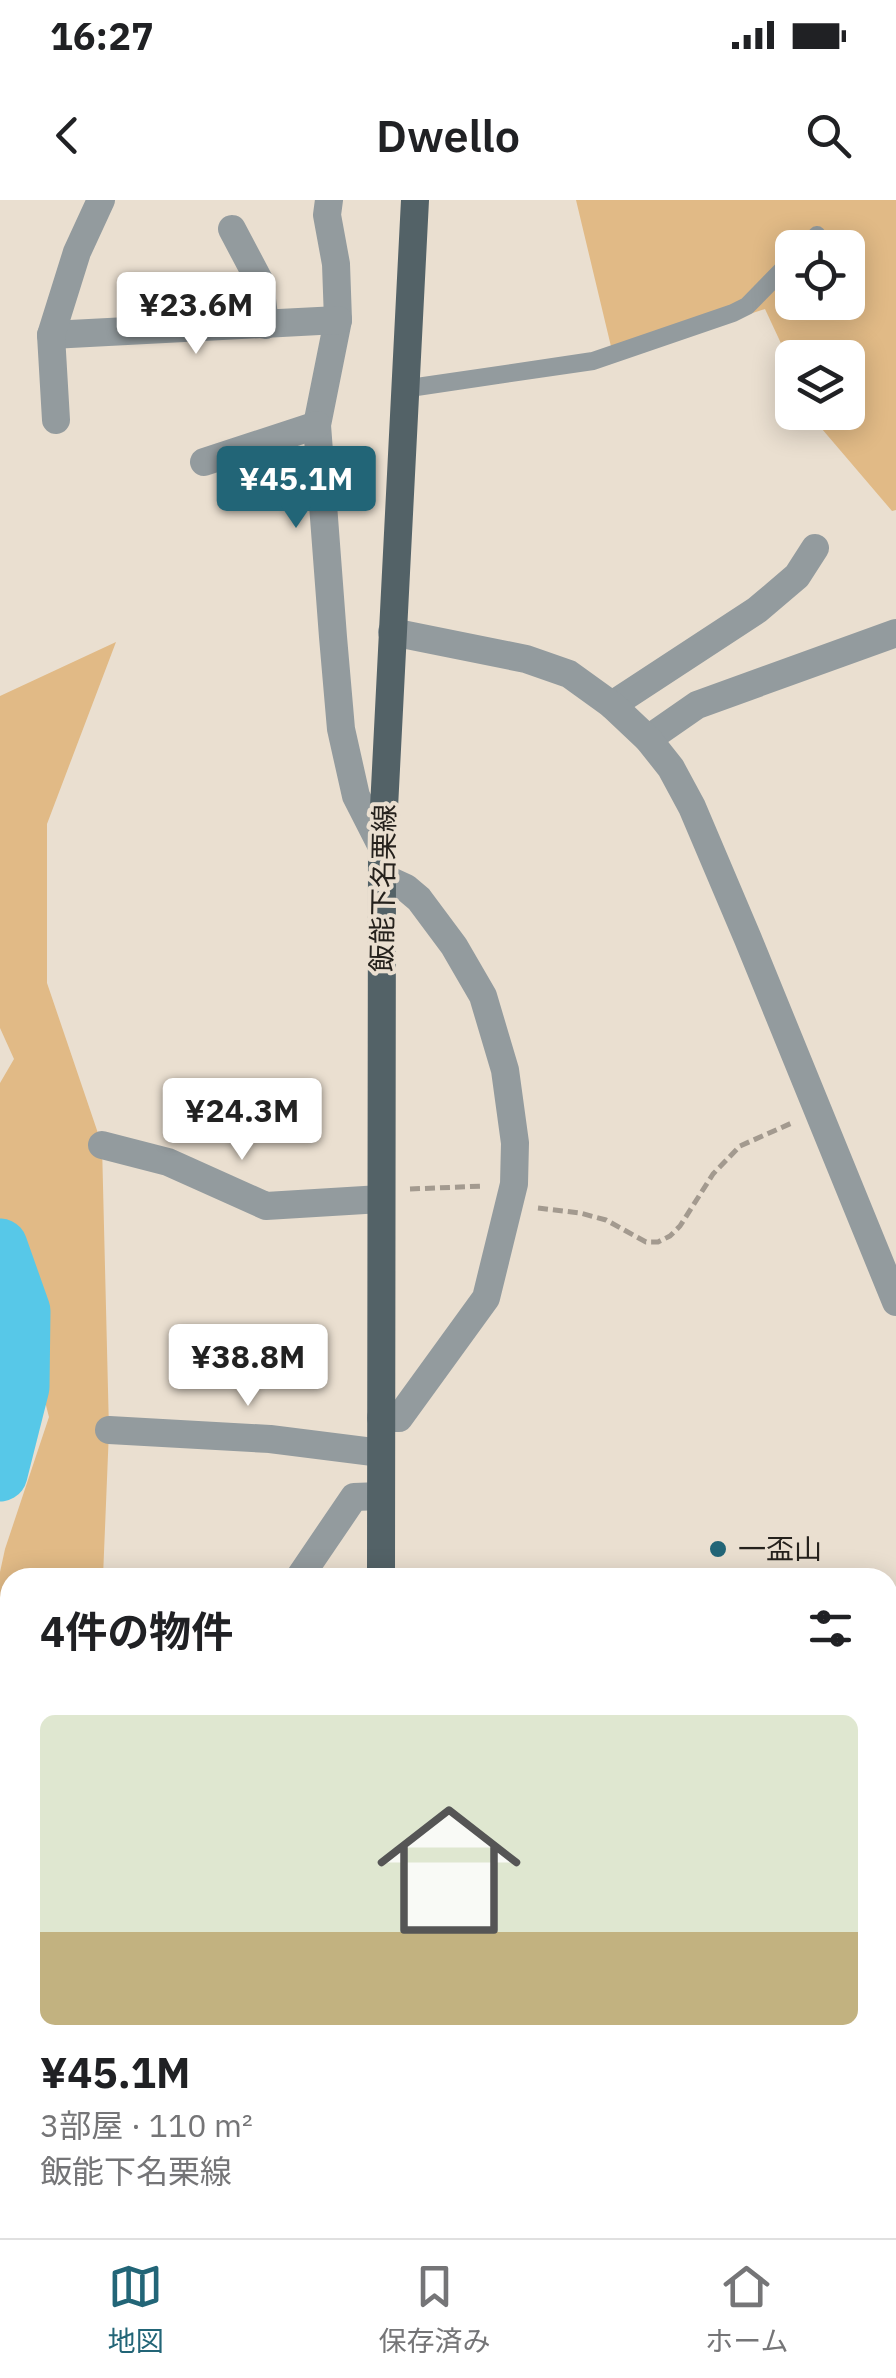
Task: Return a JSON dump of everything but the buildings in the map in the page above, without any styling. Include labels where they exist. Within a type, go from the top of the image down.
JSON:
[{"type":"main road","name":"飯能下名栗線","points":[[381,1568],[382,847],[414,200]]},
{"type":"street","points":[[56,420],[51,336],[77,252],[101,200]]},
{"type":"street","points":[[329,200],[327,216],[336,264],[338,320],[317,425],[341,729],[356,796],[382,847]]},
{"type":"street","points":[[232,229],[260,282],[265,325]]},
{"type":"street","points":[[51,336],[338,320]]},
{"type":"street","points":[[204,462],[317,425]]},
{"type":"street","points":[[612,705],[757,610],[797,576],[815,548]]},
{"type":"street","points":[[392,632],[570,674],[612,705],[648,739],[671,768],[692,807],[896,1302]]},
{"type":"street","points":[[648,739],[697,705],[896,633]]},
{"type":"street","points":[[381,1418],[399,1418],[486,1298],[512,1195],[515,1144],[505,1070],[483,996],[454,946],[419,900],[406,888],[382,877]]},
{"type":"street","points":[[102,1145],[168,1162],[266,1206],[382,1195]]},
{"type":"street","points":[[109,1430],[270,1440],[381,1453]]},
{"type":"street","points":[[305,1568],[354,1497],[381,1496]]},
{"type":"lane","points":[[404,388],[593,361],[733,313],[747,306],[775,277]]},
{"type":"path","points":[[382,1195],[512,1195],[606,1220],[646,1242],[658,1242],[680,1226],[713,1174],[740,1146],[817,1112]]},
{"type":"shaded area","points":[[576,200],[896,200],[896,510],[892,511],[823,430],[865,430],[865,340],[779,340],[765,309],[614,359]]},
{"type":"shaded area","points":[[116,642],[47,824],[47,983],[102,1145],[109,1430],[103,1568],[1,1568],[49,1417],[0,1226],[0,1083],[14,1059],[0,1028],[0,696]]},
{"type":"waterway","points":[[0,1246],[23,1311],[22,1387],[0,1474]]},
{"type":"place","name":"一盃山","points":[[718,1549]]}]
